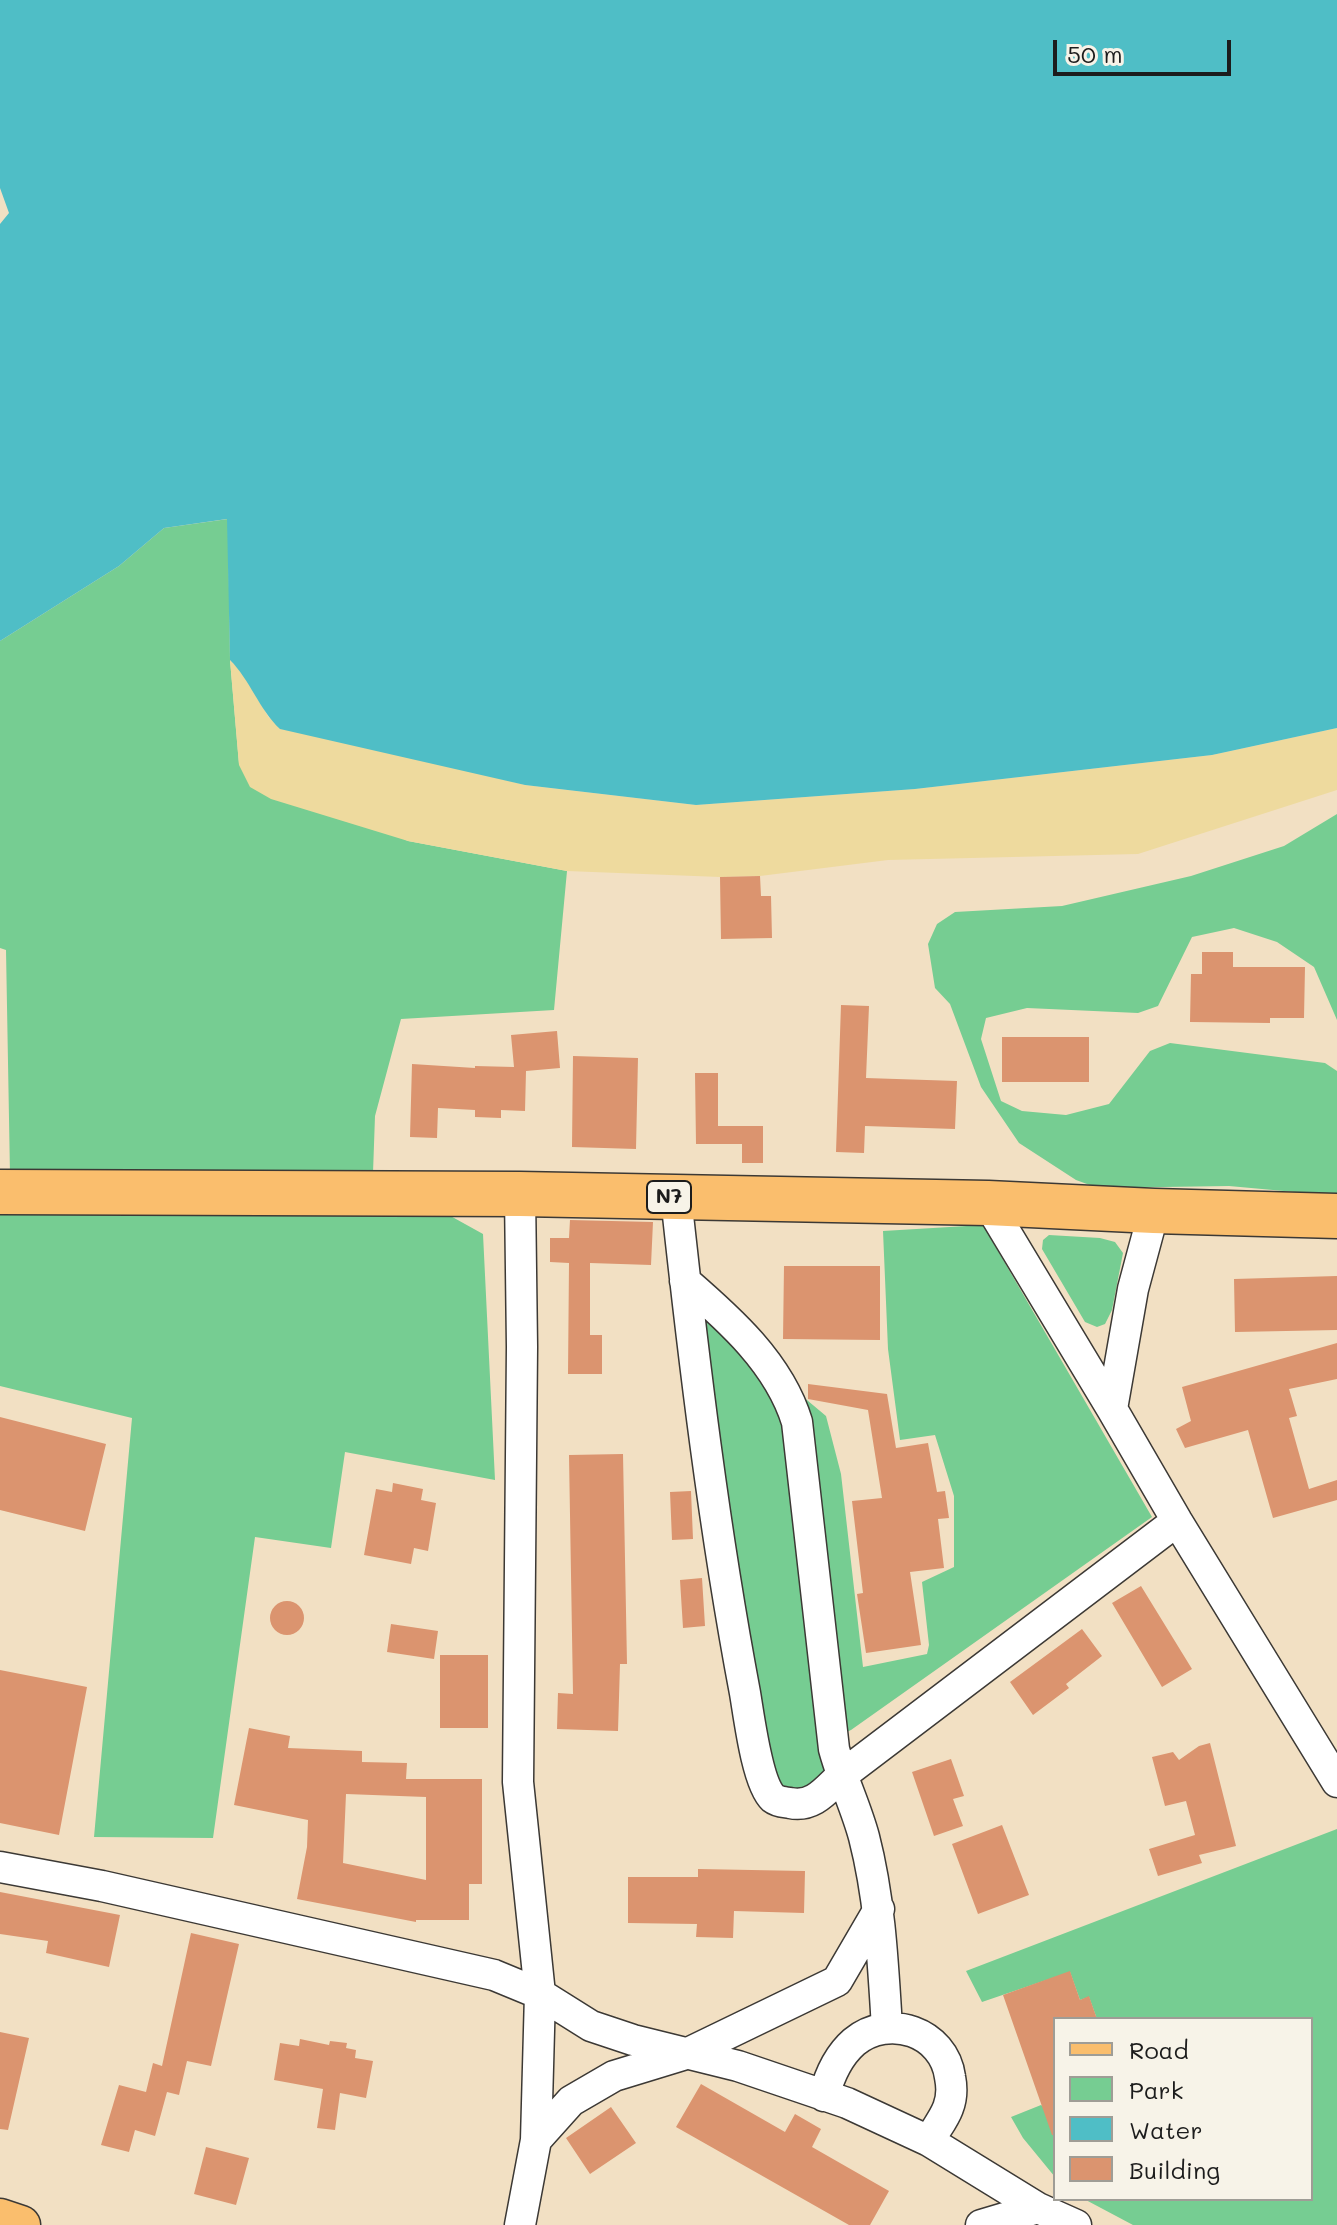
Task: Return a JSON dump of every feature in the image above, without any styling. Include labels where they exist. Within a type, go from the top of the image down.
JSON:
[{"type":"highway","name":"N7","points":[[0,1192],[520,1194],[988,1203],[1337,1216]]},
{"type":"main road","points":[[0,2218],[21,2225]]},
{"type":"street","points":[[520,1194],[522,1347],[518,1782],[540,1994],[536,2140],[520,2225]]},
{"type":"street","points":[[676,1197],[729,1607],[757,1758],[767,1789],[778,1801],[798,1805],[818,1798],[841,1776],[1177,1521]]},
{"type":"street","points":[[988,1203],[1337,1782]]},
{"type":"street","points":[[1112,1409],[1133,1289],[1154,1211]]},
{"type":"street","points":[[685,1281],[727,1318],[768,1366],[791,1404],[797,1422],[834,1749],[863,1835],[879,1909],[887,2028]]},
{"type":"street","points":[[0,1867],[102,1886],[494,1975],[540,1994],[591,2026],[633,2040],[738,2066],[847,2103],[929,2141],[1038,2208],[1076,2225]]},
{"type":"street","points":[[536,2140],[571,2101],[614,2076],[686,2054],[837,1981],[879,1909]]},
{"type":"street","points":[[824,2096],[830,2075],[852,2044],[869,2033],[887,2028],[907,2029],[926,2037],[940,2051],[949,2069],[952,2088],[948,2108],[929,2141]]},
{"type":"street","points":[[981,2225],[1038,2208]]},
{"type":"green space","points":[[228,519],[230,660],[239,764],[408,841],[567,871],[554,1010],[401,1019],[375,1116],[373,1173],[483,1234],[495,1480],[345,1452],[331,1548],[255,1537],[213,1838],[94,1837],[132,1418],[0,1386],[0,1175],[10,1175],[6,950],[0,948],[0,641],[119,566],[164,528]]},
{"type":"green space","points":[[1337,814],[1337,1020],[1314,967],[1277,942],[1234,928],[1192,937],[1158,1006],[1138,1013],[1027,1008],[986,1018],[981,1039],[1001,1101],[1022,1111],[1066,1115],[1109,1104],[1150,1051],[1170,1043],[1325,1063],[1337,1071],[1337,1212],[1317,1194],[1229,1186],[1098,1188],[1076,1180],[1019,1143],[981,1087],[950,1004],[935,988],[928,944],[937,924],[955,912],[1062,906],[1191,876],[1284,846]]},
{"type":"green space","points":[[983,1225],[1152,1517],[851,1730],[831,1739],[838,1775],[786,1793],[761,1760],[687,1280],[789,1385],[826,1416],[841,1474],[863,1667],[927,1654],[929,1645],[922,1582],[954,1567],[954,1496],[935,1435],[900,1440],[888,1349],[883,1231]]},
{"type":"green space","points":[[1049,1235],[1100,1238],[1115,1242],[1123,1253],[1112,1310],[1105,1324],[1097,1327],[1085,1322],[1042,1249],[1043,1240]]},
{"type":"green space","points":[[1337,1829],[1337,2225],[1133,2225],[1088,2201],[1313,2201],[1313,2017],[1096,2017],[1089,1997],[1080,2000],[1070,1972],[982,2002],[966,1971]]},
{"type":"green space","points":[[1041,2105],[1053,2114],[1053,2175],[1023,2138],[1011,2117]]},
{"type":"sand","points":[[230,660],[242,672],[269,718],[525,785],[696,805],[915,789],[1212,755],[1337,728],[1337,790],[1138,854],[888,860],[760,876],[567,871],[408,841],[271,799],[250,787],[239,765]]},
{"type":"water","points":[[0,0],[1337,0],[1337,728],[1212,755],[915,789],[696,805],[525,785],[280,729],[230,660],[227,519],[164,528],[119,566],[0,641],[0,224],[9,213],[0,188]]},
{"type":"building","points":[[760,876],[761,896],[771,896],[772,938],[721,939],[720,877]]},
{"type":"building","points":[[1202,952],[1233,952],[1233,967],[1305,967],[1304,1018],[1270,1018],[1270,1023],[1190,1022],[1191,974],[1202,974]]},
{"type":"building","points":[[841,1005],[869,1006],[866,1078],[957,1081],[955,1129],[865,1126],[864,1153],[836,1152]]},
{"type":"building","points":[[557,1031],[560,1068],[526,1071],[525,1111],[501,1110],[501,1118],[475,1117],[475,1110],[438,1108],[437,1138],[410,1137],[412,1064],[514,1067],[511,1035]]},
{"type":"building","points":[[1002,1037],[1089,1037],[1089,1082],[1002,1082]]},
{"type":"building","points":[[573,1056],[638,1058],[636,1149],[572,1147]]},
{"type":"building","points":[[695,1073],[718,1073],[718,1126],[763,1126],[763,1163],[742,1163],[742,1144],[696,1144]]},
{"type":"building","points":[[570,1220],[653,1222],[651,1265],[590,1263],[590,1335],[602,1335],[602,1374],[568,1374],[569,1263],[550,1262],[550,1238],[569,1238]]},
{"type":"building","points":[[784,1266],[880,1266],[880,1340],[783,1339]]},
{"type":"building","points":[[1337,1276],[1337,1330],[1235,1332],[1234,1279]]},
{"type":"building","points":[[1337,1343],[1337,1379],[1289,1389],[1297,1416],[1289,1418],[1309,1489],[1337,1480],[1337,1500],[1273,1518],[1248,1430],[1185,1448],[1176,1429],[1191,1421],[1182,1387]]},
{"type":"building","points":[[808,1384],[887,1394],[896,1448],[928,1443],[937,1492],[945,1491],[949,1518],[938,1519],[944,1568],[910,1572],[921,1645],[866,1653],[857,1594],[863,1593],[852,1501],[882,1498],[868,1410],[808,1399]]},
{"type":"building","points":[[0,1417],[106,1444],[85,1531],[0,1510]]},
{"type":"building","points":[[623,1454],[627,1664],[620,1664],[618,1731],[557,1729],[558,1693],[573,1694],[569,1455]]},
{"type":"building","points":[[393,1483],[423,1489],[421,1500],[436,1503],[428,1551],[414,1548],[411,1564],[364,1555],[376,1489],[392,1492]]},
{"type":"building","points":[[691,1491],[693,1539],[672,1540],[670,1492]]},
{"type":"building","points":[[702,1578],[705,1626],[683,1628],[680,1580]]},
{"type":"building","points":[[1141,1586],[1192,1669],[1162,1687],[1112,1603]]},
{"type":"building","points":[[287,1601],[299,1606],[304,1618],[299,1630],[287,1635],[275,1630],[270,1618],[275,1606]]},
{"type":"building","points":[[391,1624],[438,1631],[434,1659],[387,1652]]},
{"type":"building","points":[[1082,1629],[1102,1656],[1066,1684],[1069,1688],[1033,1715],[1010,1682]]},
{"type":"building","points":[[440,1655],[488,1655],[488,1728],[440,1728]]},
{"type":"building","points":[[0,1670],[87,1687],[59,1835],[0,1823]]},
{"type":"building","points":[[249,1728],[290,1736],[288,1748],[362,1751],[362,1762],[407,1763],[406,1779],[482,1779],[482,1884],[469,1884],[469,1920],[416,1922],[297,1899],[307,1847],[308,1820],[234,1805]],"holes":[[[346,1794],[426,1797],[426,1880],[343,1863]]]},
{"type":"building","points":[[1210,1743],[1236,1846],[1199,1855],[1202,1863],[1158,1876],[1149,1849],[1195,1835],[1186,1801],[1165,1806],[1152,1757],[1173,1752],[1179,1760],[1199,1746]]},
{"type":"building","points":[[951,1759],[964,1796],[953,1799],[963,1826],[934,1836],[912,1772]]},
{"type":"building","points":[[1002,1825],[1029,1895],[978,1914],[952,1844]]},
{"type":"building","points":[[698,1869],[805,1871],[804,1913],[734,1911],[733,1938],[696,1937],[697,1924],[628,1923],[628,1877],[698,1877]]},
{"type":"building","points":[[0,1892],[120,1915],[109,1967],[46,1953],[48,1941],[0,1934]]},
{"type":"building","points":[[191,1933],[239,1944],[211,2066],[187,2061],[179,2095],[167,2092],[155,2136],[135,2130],[129,2152],[101,2145],[119,2085],[146,2092],[153,2063],[162,2066]]},
{"type":"building","points":[[1070,1971],[1080,2000],[1089,1996],[1096,2017],[1053,2017],[1053,2135],[1052,2135],[1003,1995]]},
{"type":"building","points":[[0,2032],[29,2038],[8,2130],[0,2129]]},
{"type":"building","points":[[300,2039],[329,2045],[330,2041],[347,2043],[346,2048],[356,2050],[355,2058],[373,2061],[366,2098],[340,2093],[335,2130],[317,2128],[323,2089],[274,2080],[280,2043],[299,2046]]},
{"type":"building","points":[[701,2084],[785,2132],[795,2114],[821,2129],[812,2147],[889,2191],[870,2225],[849,2225],[676,2127]]},
{"type":"building","points":[[611,2107],[636,2143],[590,2174],[566,2138]]},
{"type":"building","points":[[206,2147],[249,2158],[236,2205],[194,2194]]}]
